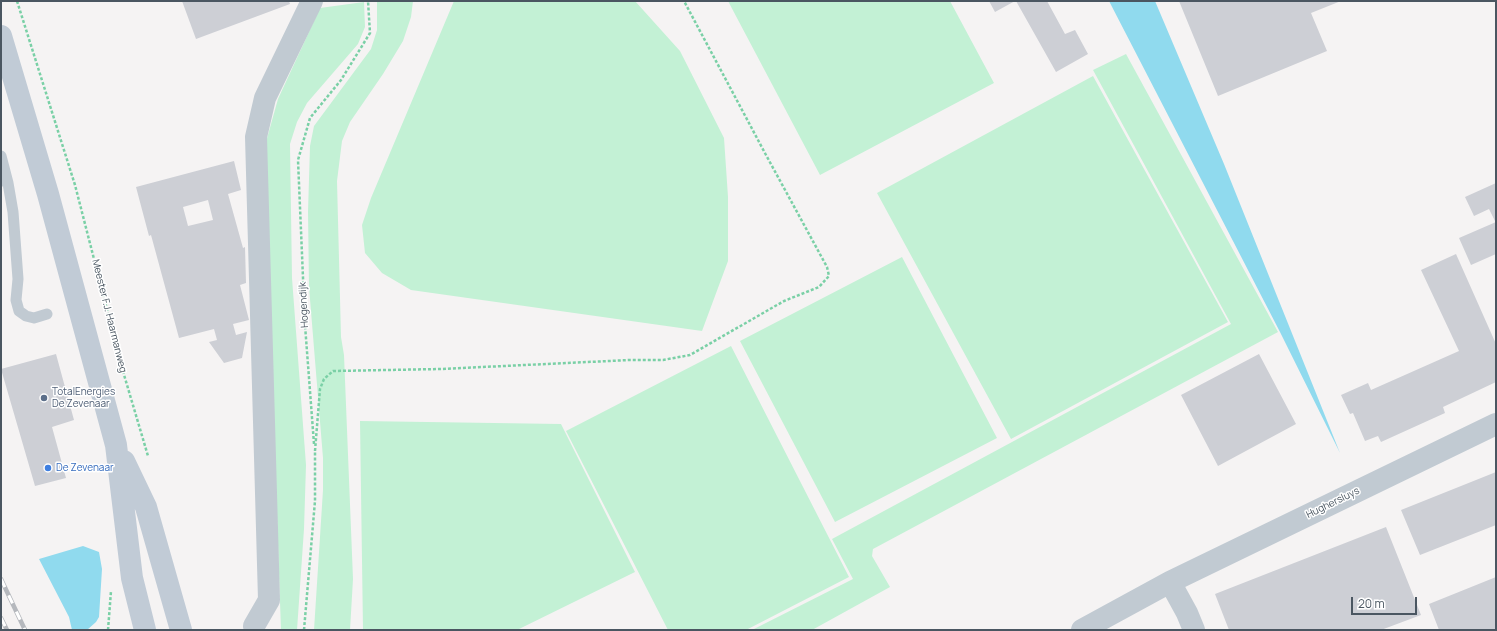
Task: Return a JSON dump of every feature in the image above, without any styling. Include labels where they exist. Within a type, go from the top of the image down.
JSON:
[{"type":"main road","points":[[1,36],[48,194],[116,445],[132,578],[145,630]]},
{"type":"main road","points":[[116,445],[146,507],[181,630]]},
{"type":"street","points":[[254,626],[269,600],[256,137],[265,98],[312,1]]},
{"type":"street","name":"Hughersluys","points":[[1082,630],[1170,582],[1496,424]]},
{"type":"street","points":[[1170,582],[1187,613],[1194,630]]},
{"type":"lane","points":[[1,156],[4,182],[13,212],[18,279],[16,300],[19,311],[26,316],[34,318],[46,314]]},
{"type":"path","name":"Meester F.J. Haarmanweg","points":[[17,1],[75,185],[122,368],[150,463]]},
{"type":"path","name":"Hogendijk","points":[[304,630],[315,501],[315,451],[305,325],[298,160],[310,118],[341,80],[370,33],[368,1]]},
{"type":"path","points":[[315,451],[320,389],[324,379],[333,371],[441,369],[630,360],[663,360],[690,355],[784,301],[819,287],[829,276],[827,267],[684,1]]},
{"type":"path","points":[[108,630],[112,584]]},
{"type":"green space","points":[[377,1],[413,1],[411,17],[403,41],[383,74],[350,122],[342,141],[337,181],[341,337],[344,355],[353,579],[350,630],[314,630],[323,490],[323,458],[309,287],[308,212],[310,146],[314,126],[371,49],[377,30]]},
{"type":"green space","points":[[454,1],[635,1],[680,51],[724,138],[728,197],[728,261],[702,331],[411,290],[382,273],[365,253],[362,225],[371,198]]},
{"type":"green space","points":[[728,1],[950,1],[994,83],[820,175]]},
{"type":"green space","points":[[364,2],[365,27],[358,44],[307,103],[297,122],[290,144],[292,278],[306,465],[304,529],[297,630],[281,630],[264,149],[278,99],[320,8]]},
{"type":"green space","points":[[1126,54],[1278,332],[873,549],[872,556],[890,587],[812,630],[752,630],[853,579],[832,539],[1231,324],[1093,70]]},
{"type":"green space","points":[[1093,76],[1228,322],[1011,439],[877,193]]},
{"type":"green space","points":[[902,257],[997,438],[835,522],[740,341]]},
{"type":"green space","points":[[731,346],[849,577],[746,630],[668,630],[566,431]]},
{"type":"green space","points":[[360,421],[561,424],[635,572],[517,630],[363,630]]},
{"type":"water","points":[[1109,1],[1155,1],[1224,164],[1340,453],[1280,332]]},
{"type":"water","points":[[83,546],[99,552],[102,569],[99,617],[87,630],[72,630],[69,617],[39,559]]},
{"type":"building","points":[[182,1],[289,1],[290,4],[196,39]]},
{"type":"building","points":[[989,1],[1015,1],[995,12]]},
{"type":"building","points":[[1016,1],[1047,1],[1065,34],[1075,30],[1088,54],[1056,72]]},
{"type":"building","points":[[1179,1],[1341,1],[1311,13],[1327,51],[1218,96]]},
{"type":"building","points":[[234,161],[241,190],[228,194],[243,248],[245,247],[246,283],[240,285],[249,320],[233,324],[236,335],[247,332],[242,358],[224,363],[209,342],[217,340],[214,329],[179,338],[151,235],[149,236],[136,187]],"holes":[[[208,200],[213,220],[188,226],[183,207]]]},
{"type":"building","points":[[1496,183],[1496,220],[1495,221],[1489,209],[1474,216],[1465,197]]},
{"type":"building","points":[[1496,222],[1496,254],[1471,265],[1459,238]]},
{"type":"building","points":[[1456,254],[1496,344],[1496,382],[1443,407],[1445,413],[1381,442],[1378,436],[1365,441],[1353,413],[1350,414],[1341,395],[1368,383],[1371,390],[1459,351],[1421,270]]},
{"type":"building","points":[[56,354],[74,420],[52,427],[66,478],[35,486],[1,369]]},
{"type":"building","points":[[1259,354],[1296,424],[1218,466],[1181,395]]},
{"type":"building","points":[[1496,472],[1496,525],[1420,555],[1401,510]]},
{"type":"building","points":[[1386,527],[1421,615],[1381,630],[1229,630],[1215,594]]},
{"type":"building","points":[[1496,577],[1496,630],[1439,630],[1429,604]]},
{"type":"railway","points":[[1,579],[25,630]]},
{"type":"railway","points":[[1,618],[7,630]]},
{"type":"place","name":"TotalEnergies De Zevenaar","points":[[44,398]]},
{"type":"place","name":"De Zevenaar","points":[[48,468]]}]
